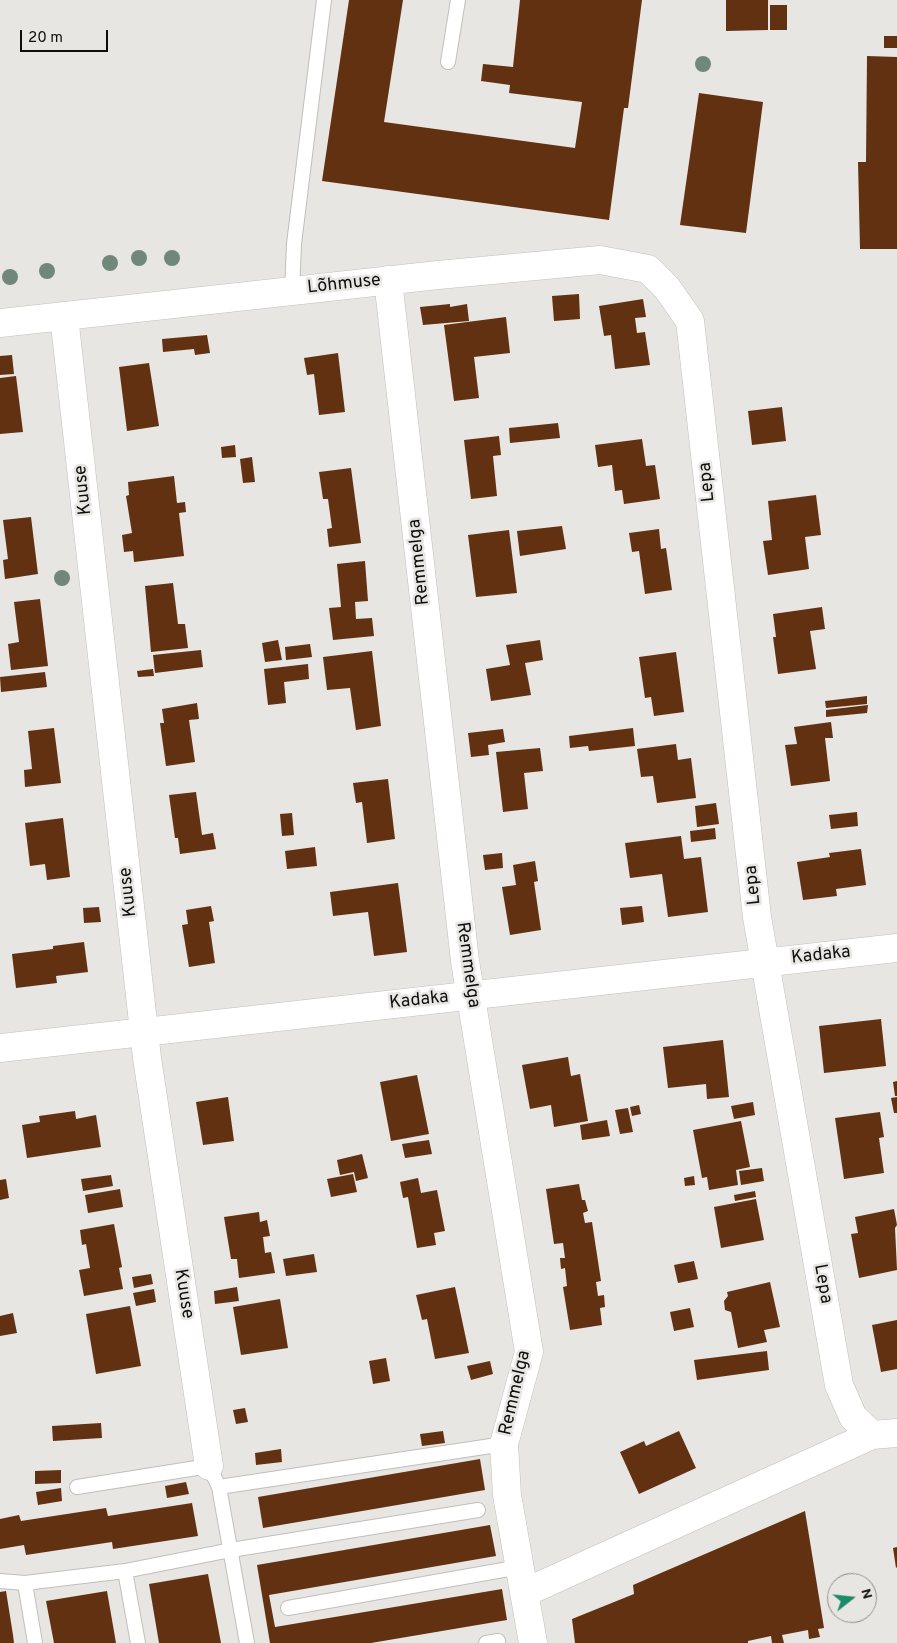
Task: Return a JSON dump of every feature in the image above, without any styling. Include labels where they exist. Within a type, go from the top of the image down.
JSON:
[{"type":"street","name":"Lõhmuse","points":[[0,323],[388,280],[600,260],[648,269],[667,288],[674,299]]},
{"type":"street","name":"Remmelga","points":[[388,280],[470,995],[529,1352],[504,1444],[507,1495],[533,1643]]},
{"type":"street","name":"Lepa","points":[[674,299],[690,321],[757,917],[839,1385],[853,1418],[884,1434]]},
{"type":"street","name":"Kuuse","points":[[64,316],[144,1031],[214,1476]]},
{"type":"street","name":"Kadaka","points":[[0,1048],[897,948]]},
{"type":"street","points":[[522,1580],[884,1434]]},
{"type":"lane","points":[[292,291],[294,244],[324,0]]},
{"type":"lane","points":[[448,62],[458,0]]},
{"type":"lane","points":[[77,1487],[214,1476],[504,1444]]},
{"type":"lane","points":[[214,1476],[231,1550],[247,1643]]},
{"type":"lane","points":[[0,1581],[25,1583],[126,1571],[231,1550],[478,1510]]},
{"type":"lane","points":[[126,1571],[138,1643]]},
{"type":"lane","points":[[288,1608],[522,1580]]},
{"type":"lane","points":[[25,1583],[35,1643]]},
{"type":"building","points":[[349,0],[403,0],[384,122],[575,148],[582,102],[509,93],[510,85],[481,81],[483,64],[513,67],[520,0],[642,0],[628,108],[624,108],[609,220],[322,181]]},
{"type":"building","points":[[726,0],[768,0],[768,30],[726,31]]},
{"type":"building","points":[[770,5],[787,5],[787,30],[770,30]]},
{"type":"building","points":[[884,36],[897,36],[897,48],[884,48]]},
{"type":"building","points":[[867,56],[897,57],[897,249],[860,249],[858,162],[866,162]]},
{"type":"building","points":[[699,93],[763,102],[746,233],[680,225]]},
{"type":"building","points":[[579,294],[580,319],[554,321],[552,296]]},
{"type":"building","points":[[643,299],[646,317],[635,318],[637,333],[645,332],[650,365],[615,369],[611,335],[604,336],[599,306]]},
{"type":"building","points":[[450,304],[450,307],[467,304],[469,321],[423,325],[420,307]]},
{"type":"building","points":[[506,317],[510,353],[474,357],[479,398],[454,401],[444,325]]},
{"type":"building","points":[[207,335],[210,353],[195,355],[194,349],[163,352],[162,339]]},
{"type":"building","points":[[338,353],[345,412],[319,415],[314,374],[307,375],[304,358]]},
{"type":"building","points":[[12,355],[14,374],[0,375],[0,356]]},
{"type":"building","points":[[149,363],[159,426],[127,431],[119,367]]},
{"type":"building","points":[[16,376],[23,432],[0,434],[0,378]]},
{"type":"building","points":[[782,407],[786,441],[752,445],[748,411]]},
{"type":"building","points":[[558,423],[560,438],[510,443],[509,428]]},
{"type":"building","points":[[499,436],[501,455],[493,456],[497,496],[471,499],[464,440]]},
{"type":"building","points":[[642,439],[646,466],[655,465],[660,499],[624,504],[622,490],[615,491],[612,465],[598,467],[595,445]]},
{"type":"building","points":[[235,445],[236,457],[222,458],[221,447]]},
{"type":"building","points":[[252,457],[255,482],[243,483],[240,459]]},
{"type":"building","points":[[351,468],[361,543],[329,547],[327,529],[332,528],[328,499],[323,499],[319,472]]},
{"type":"building","points":[[174,476],[177,503],[185,502],[186,512],[179,513],[184,556],[134,562],[133,551],[124,552],[122,535],[132,533],[126,496],[129,495],[128,482]]},
{"type":"building","points":[[816,495],[821,535],[805,537],[809,569],[768,575],[763,541],[772,540],[768,501]]},
{"type":"building","points":[[31,517],[38,574],[5,579],[3,560],[8,559],[3,520]]},
{"type":"building","points":[[562,526],[566,549],[520,556],[517,531]]},
{"type":"building","points":[[659,529],[661,549],[666,548],[672,590],[645,594],[639,551],[632,552],[629,533]]},
{"type":"building","points":[[509,530],[517,593],[476,597],[468,535]]},
{"type":"building","points":[[365,561],[368,601],[355,602],[356,619],[372,618],[374,636],[333,640],[329,608],[341,607],[337,564]]},
{"type":"building","points":[[173,583],[178,624],[185,624],[188,648],[151,652],[145,586]]},
{"type":"building","points":[[40,599],[48,666],[11,670],[8,644],[19,642],[14,602]]},
{"type":"building","points":[[822,607],[825,629],[810,631],[816,669],[778,674],[773,637],[776,637],[773,614]]},
{"type":"building","points":[[278,640],[282,660],[265,662],[262,643]]},
{"type":"building","points":[[540,640],[543,660],[525,663],[531,695],[491,701],[486,669],[510,665],[506,645]]},
{"type":"building","points":[[310,644],[312,657],[286,660],[285,647]]},
{"type":"building","points":[[201,650],[203,667],[155,673],[153,655]]},
{"type":"building","points":[[372,651],[381,726],[356,730],[350,688],[327,690],[323,657]]},
{"type":"building","points":[[676,652],[684,712],[654,716],[651,697],[645,698],[639,657]]},
{"type":"building","points":[[308,664],[309,679],[284,682],[286,703],[268,705],[264,669]]},
{"type":"building","points":[[153,669],[154,676],[138,677],[137,671]]},
{"type":"building","points":[[45,672],[47,687],[1,692],[0,677]]},
{"type":"building","points":[[867,696],[867,704],[826,708],[825,701]]},
{"type":"building","points":[[197,703],[199,719],[189,720],[195,762],[166,766],[160,723],[164,723],[162,709]]},
{"type":"building","points":[[868,705],[867,713],[826,717],[826,710]]},
{"type":"building","points":[[831,722],[833,738],[825,738],[830,781],[791,786],[785,745],[797,744],[794,727]]},
{"type":"building","points":[[54,728],[61,783],[25,787],[24,770],[32,769],[28,731]]},
{"type":"building","points":[[633,728],[635,746],[589,751],[588,746],[570,748],[569,736]]},
{"type":"building","points":[[503,729],[505,742],[488,745],[489,755],[471,757],[468,733]]},
{"type":"building","points":[[676,744],[678,760],[691,758],[696,798],[657,803],[653,776],[641,777],[637,749]]},
{"type":"building","points":[[540,748],[543,771],[524,773],[528,809],[503,812],[496,752]]},
{"type":"building","points":[[388,779],[395,839],[367,843],[362,802],[356,803],[353,783]]},
{"type":"building","points":[[196,792],[202,835],[213,833],[216,849],[180,854],[178,838],[175,838],[169,795]]},
{"type":"building","points":[[716,803],[719,824],[697,827],[695,806]]},
{"type":"building","points":[[857,812],[858,826],[831,829],[829,815]]},
{"type":"building","points":[[292,813],[294,835],[282,836],[280,814]]},
{"type":"building","points":[[63,818],[70,877],[47,880],[45,864],[30,866],[25,823]]},
{"type":"building","points":[[715,828],[716,839],[691,842],[690,831]]},
{"type":"building","points":[[681,836],[684,859],[701,857],[708,912],[668,917],[662,874],[630,878],[625,843]]},
{"type":"building","points":[[315,847],[317,866],[287,869],[285,851]]},
{"type":"building","points":[[861,849],[866,885],[836,889],[837,896],[803,900],[797,862],[830,857],[829,853]]},
{"type":"building","points":[[502,853],[503,868],[485,870],[483,855]]},
{"type":"building","points":[[535,861],[538,881],[534,882],[541,930],[510,935],[502,887],[516,885],[513,865]]},
{"type":"building","points":[[398,883],[407,952],[374,956],[368,912],[333,916],[330,892]]},
{"type":"building","points":[[211,906],[214,921],[209,922],[215,963],[189,967],[182,925],[188,924],[186,910]]},
{"type":"building","points":[[642,906],[644,922],[622,925],[620,908]]},
{"type":"building","points":[[99,907],[101,922],[84,923],[83,908]]},
{"type":"building","points":[[84,942],[88,972],[56,976],[57,983],[16,988],[12,954],[53,949],[53,946]]},
{"type":"building","points":[[881,1019],[886,1066],[824,1073],[819,1026]]},
{"type":"building","points":[[723,1040],[729,1097],[707,1099],[706,1084],[668,1088],[663,1047]]},
{"type":"building","points":[[568,1057],[571,1076],[580,1074],[588,1121],[554,1127],[551,1105],[530,1109],[522,1065]]},
{"type":"building","points":[[417,1075],[429,1134],[391,1141],[380,1082]]},
{"type":"building","points":[[897,1081],[897,1096],[895,1096],[893,1082]]},
{"type":"building","points":[[228,1097],[234,1141],[203,1145],[196,1102]]},
{"type":"building","points":[[897,1097],[897,1113],[894,1113],[891,1098]]},
{"type":"building","points":[[753,1102],[755,1115],[734,1119],[731,1106]]},
{"type":"building","points":[[639,1105],[641,1114],[632,1116],[630,1107]]},
{"type":"building","points":[[628,1108],[633,1132],[620,1134],[615,1110]]},
{"type":"building","points":[[75,1111],[76,1119],[96,1115],[101,1147],[27,1158],[22,1125],[40,1122],[39,1116]]},
{"type":"building","points":[[880,1112],[884,1137],[879,1138],[884,1173],[844,1179],[835,1118]]},
{"type":"building","points":[[607,1120],[610,1136],[582,1140],[580,1125]]},
{"type":"building","points":[[741,1121],[750,1167],[736,1170],[738,1185],[709,1190],[707,1177],[702,1178],[693,1130]]},
{"type":"building","points":[[429,1140],[432,1154],[405,1158],[402,1144]]},
{"type":"building","points":[[362,1154],[368,1178],[356,1181],[354,1172],[340,1175],[337,1160]]},
{"type":"building","points":[[762,1168],[764,1181],[741,1185],[739,1171]]},
{"type":"building","points":[[353,1174],[357,1192],[331,1197],[327,1179]]},
{"type":"building","points":[[111,1175],[113,1186],[83,1191],[81,1179]]},
{"type":"building","points":[[694,1176],[695,1185],[685,1186],[684,1178]]},
{"type":"building","points":[[418,1178],[421,1193],[437,1190],[445,1231],[434,1233],[436,1245],[417,1248],[408,1197],[403,1198],[400,1182]]},
{"type":"building","points":[[6,1179],[9,1198],[0,1200],[0,1180]]},
{"type":"building","points":[[579,1184],[582,1200],[585,1200],[588,1211],[583,1213],[585,1223],[592,1222],[601,1281],[596,1282],[598,1296],[604,1295],[605,1307],[600,1308],[602,1325],[570,1330],[563,1287],[567,1286],[565,1268],[561,1269],[560,1258],[565,1258],[563,1243],[554,1244],[546,1189]]},
{"type":"building","points":[[120,1189],[123,1207],[88,1213],[85,1195]]},
{"type":"building","points":[[755,1191],[756,1197],[735,1201],[734,1195]]},
{"type":"building","points":[[756,1199],[764,1240],[721,1248],[714,1207]]},
{"type":"building","points":[[894,1209],[897,1225],[895,1228],[897,1270],[859,1278],[851,1234],[858,1233],[855,1217]]},
{"type":"building","points":[[259,1212],[260,1222],[267,1220],[270,1236],[263,1237],[265,1253],[271,1252],[275,1273],[239,1278],[237,1259],[231,1259],[224,1217]]},
{"type":"building","points":[[114,1224],[122,1267],[119,1268],[123,1289],[84,1296],[79,1270],[90,1268],[86,1244],[82,1245],[80,1230]]},
{"type":"building","points":[[314,1254],[317,1272],[286,1276],[283,1259]]},
{"type":"building","points":[[694,1261],[698,1279],[678,1283],[674,1265]]},
{"type":"building","points":[[151,1274],[153,1284],[134,1288],[132,1277]]},
{"type":"building","points":[[770,1282],[780,1327],[764,1330],[767,1342],[738,1348],[731,1312],[725,1310],[724,1301],[728,1296],[727,1292]]},
{"type":"building","points":[[237,1287],[239,1301],[215,1304],[214,1291]]},
{"type":"building","points":[[455,1287],[469,1353],[435,1359],[427,1319],[422,1320],[416,1295]]},
{"type":"building","points":[[154,1289],[156,1302],[136,1306],[133,1293]]},
{"type":"building","points":[[280,1299],[288,1348],[241,1355],[233,1307]]},
{"type":"building","points":[[130,1306],[141,1366],[96,1374],[86,1314]]},
{"type":"building","points":[[690,1308],[694,1327],[674,1331],[670,1312]]},
{"type":"building","points":[[13,1313],[17,1333],[0,1336],[0,1316]]},
{"type":"building","points":[[897,1320],[897,1369],[881,1372],[872,1325]]},
{"type":"building","points":[[767,1351],[769,1370],[697,1380],[694,1360]]},
{"type":"building","points":[[386,1358],[390,1381],[373,1384],[369,1361]]},
{"type":"building","points":[[490,1361],[493,1374],[471,1380],[467,1366]]},
{"type":"building","points":[[245,1408],[248,1422],[236,1424],[233,1410]]},
{"type":"building","points":[[101,1423],[102,1438],[53,1441],[52,1426]]},
{"type":"building","points":[[443,1431],[445,1443],[422,1446],[420,1434]]},
{"type":"building","points":[[679,1431],[696,1468],[639,1494],[620,1452],[644,1441],[646,1446]]},
{"type":"building","points":[[281,1449],[282,1462],[256,1465],[255,1453]]},
{"type":"building","points":[[480,1459],[485,1490],[263,1528],[258,1497]]},
{"type":"building","points":[[61,1470],[61,1483],[35,1484],[35,1471]]},
{"type":"building","points":[[186,1482],[189,1494],[167,1498],[165,1486]]},
{"type":"building","points":[[61,1488],[62,1501],[38,1505],[36,1492]]},
{"type":"building","points":[[192,1503],[198,1536],[113,1549],[112,1542],[26,1555],[24,1545],[0,1549],[0,1519],[19,1515],[21,1521],[106,1508],[108,1516]]},
{"type":"building","points":[[805,1511],[824,1628],[818,1629],[820,1637],[809,1639],[808,1630],[782,1635],[784,1643],[772,1643],[771,1636],[748,1641],[748,1643],[575,1643],[572,1619],[634,1594],[633,1585]]},
{"type":"building","points":[[490,1525],[496,1556],[269,1595],[275,1627],[502,1589],[507,1620],[371,1643],[270,1643],[257,1565]]},
{"type":"building","points":[[897,1547],[897,1567],[896,1568],[893,1548]]},
{"type":"building","points":[[208,1574],[221,1643],[159,1643],[149,1584]]},
{"type":"building","points":[[6,1591],[14,1643],[0,1643],[0,1592]]},
{"type":"building","points":[[107,1591],[116,1643],[54,1643],[46,1601]]}]
